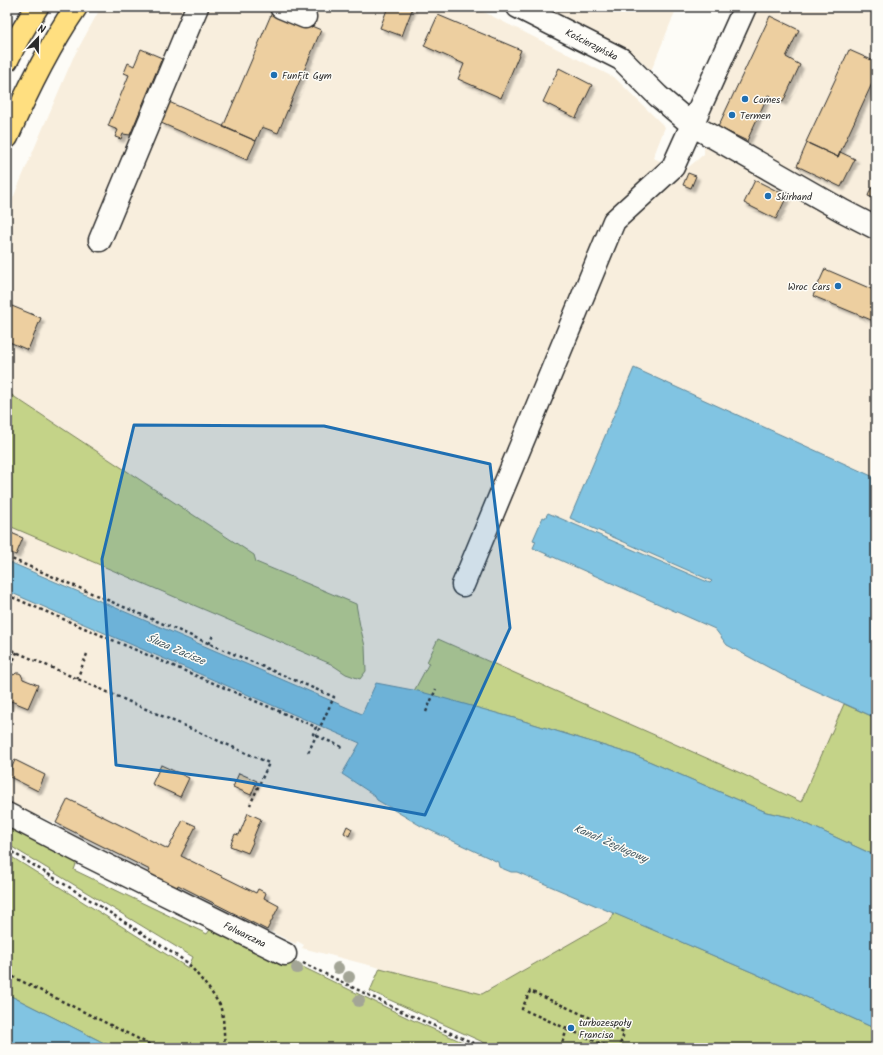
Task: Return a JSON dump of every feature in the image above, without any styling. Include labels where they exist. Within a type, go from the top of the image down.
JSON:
[{"type":"main road","points":[[7,60],[18,38],[37,7]]},
{"type":"main road","points":[[7,137],[38,70],[76,7]]},
{"type":"street","points":[[100,240],[197,7]]},
{"type":"street","points":[[281,7],[305,17]]},
{"type":"street","name":"Kościerzyńska","points":[[518,7],[622,59],[658,96],[692,125],[876,228]]},
{"type":"street","points":[[463,585],[614,221],[673,167],[745,7]]},
{"type":"street","name":"Folwarczna","points":[[7,814],[285,954]]},
{"type":"path","points":[[7,557],[334,697],[308,753]]},
{"type":"path","points":[[7,595],[316,727],[313,734],[344,748]]},
{"type":"path","points":[[209,644],[214,633]]},
{"type":"path","points":[[7,648],[270,763],[250,805]]},
{"type":"path","points":[[7,667],[10,668],[17,652]]},
{"type":"path","points":[[77,679],[87,654]]},
{"type":"path","points":[[426,712],[436,689]]},
{"type":"path","points":[[7,849],[95,903],[188,963],[220,1005],[223,1017],[225,1048]]},
{"type":"path","points":[[285,954],[405,1012],[486,1048]]},
{"type":"path","points":[[7,974],[157,1048]]},
{"type":"path","points":[[611,1048],[522,1009],[530,991],[624,1033],[619,1048]]},
{"type":"path","points":[[560,1048],[567,1030]]},
{"type":"highlighted area","points":[[134,425],[324,426],[490,464],[510,628],[425,815],[234,780],[116,765],[102,559]]},
{"type":"shaded area","points":[[101,7],[474,7],[615,78],[665,127],[653,158],[684,171],[704,154],[705,113],[754,7],[876,7],[876,478],[634,369],[570,518],[712,581],[710,583],[548,513],[545,518],[543,517],[533,548],[715,629],[727,645],[790,679],[844,704],[801,802],[738,772],[438,639],[429,663],[414,691],[376,683],[362,714],[7,561],[7,525],[331,664],[356,604],[256,562],[254,555],[7,392],[7,212],[73,58]]},
{"type":"shaded area","points":[[537,7],[677,7],[651,71],[636,56]]},
{"type":"shaded area","points":[[7,591],[360,743],[342,774],[374,795],[377,800],[421,826],[498,862],[499,867],[511,872],[517,872],[614,913],[611,920],[482,994],[302,948],[304,945],[297,941],[296,944],[178,885],[177,888],[148,874],[149,870],[56,823],[7,803]]},
{"type":"green space","points":[[7,392],[254,555],[256,562],[356,604],[365,646],[366,671],[360,679],[346,674],[331,664],[7,525]]},
{"type":"green space","points":[[438,639],[738,772],[801,802],[844,704],[876,718],[876,856],[794,818],[766,812],[637,756],[514,718],[414,691],[429,663],[427,662]]},
{"type":"green space","points":[[7,819],[79,856],[74,870],[207,934],[214,924],[408,1018],[476,1048],[114,1048],[7,994],[7,854],[188,968],[193,957],[7,844]]},
{"type":"green space","points":[[614,913],[754,973],[876,1029],[876,1048],[496,1048],[370,991],[380,968],[482,994],[611,920]]},
{"type":"water","points":[[634,368],[876,478],[876,718],[790,679],[727,645],[715,629],[533,548],[536,541],[533,540],[543,517],[545,518],[548,513],[710,583],[712,581],[570,518]]},
{"type":"water","points":[[7,561],[362,714],[376,683],[418,691],[514,718],[637,756],[766,812],[794,818],[876,856],[876,1029],[754,973],[517,872],[511,872],[499,867],[498,862],[421,826],[377,800],[374,795],[342,774],[360,743],[7,591]]},
{"type":"water","points":[[7,994],[114,1048],[7,1048]]},
{"type":"building","points":[[388,7],[413,7],[402,36],[380,28]]},
{"type":"building","points":[[273,10],[321,30],[278,133],[262,127],[256,141],[223,127]]},
{"type":"building","points":[[438,15],[521,50],[501,98],[458,79],[464,64],[424,46]]},
{"type":"building","points":[[770,16],[799,30],[786,57],[800,65],[783,102],[768,95],[747,141],[718,127]]},
{"type":"building","points":[[141,49],[162,58],[130,135],[123,134],[121,139],[115,137],[118,130],[108,126],[129,75],[124,73],[128,63],[134,66]]},
{"type":"building","points":[[849,50],[876,62],[876,75],[838,157],[806,142]]},
{"type":"building","points":[[559,68],[592,85],[576,118],[543,102]]},
{"type":"building","points":[[169,102],[256,141],[247,160],[161,123]]},
{"type":"building","points":[[807,143],[838,157],[840,152],[855,159],[841,187],[797,166]]},
{"type":"building","points":[[688,173],[696,176],[691,188],[683,185]]},
{"type":"building","points":[[755,180],[787,196],[776,219],[744,203]]},
{"type":"building","points":[[871,188],[876,190],[876,199],[868,196]]},
{"type":"building","points":[[825,269],[876,291],[876,322],[813,296]]},
{"type":"building","points":[[7,304],[41,318],[28,350],[7,341]]},
{"type":"building","points":[[9,532],[23,538],[16,555],[7,551],[7,538]]},
{"type":"building","points":[[16,673],[21,674],[23,679],[38,685],[28,708],[11,701],[7,710],[7,674],[11,676],[12,674],[14,675]]},
{"type":"building","points":[[15,760],[45,775],[38,791],[8,776]]},
{"type":"building","points":[[161,765],[189,778],[180,797],[152,784]]},
{"type":"building","points":[[239,773],[257,781],[251,795],[233,787]]},
{"type":"building","points":[[68,799],[168,849],[183,820],[196,826],[181,856],[256,893],[258,889],[266,893],[264,898],[279,906],[267,930],[178,885],[177,888],[148,874],[150,870],[56,823]]},
{"type":"building","points":[[248,813],[261,819],[248,853],[230,846],[235,834],[239,835]]},
{"type":"building","points":[[347,826],[352,829],[349,836],[344,833]]},
{"type":"place","name":"FunFit Gym","points":[[274,75]]},
{"type":"place","name":"Comes","points":[[745,99]]},
{"type":"place","name":"Termen","points":[[732,115]]},
{"type":"place","name":"Skirhand","points":[[768,196]]},
{"type":"place","name":"Wroc Cars","points":[[838,286]]},
{"type":"place","name":"turbozespoły Francisa","points":[[571,1028]]},
{"type":"water label","name":"Śluza Zacisze","points":[[176,649]]},
{"type":"water label","name":"Kanał Żeglugowy","points":[[611,843]]}]
